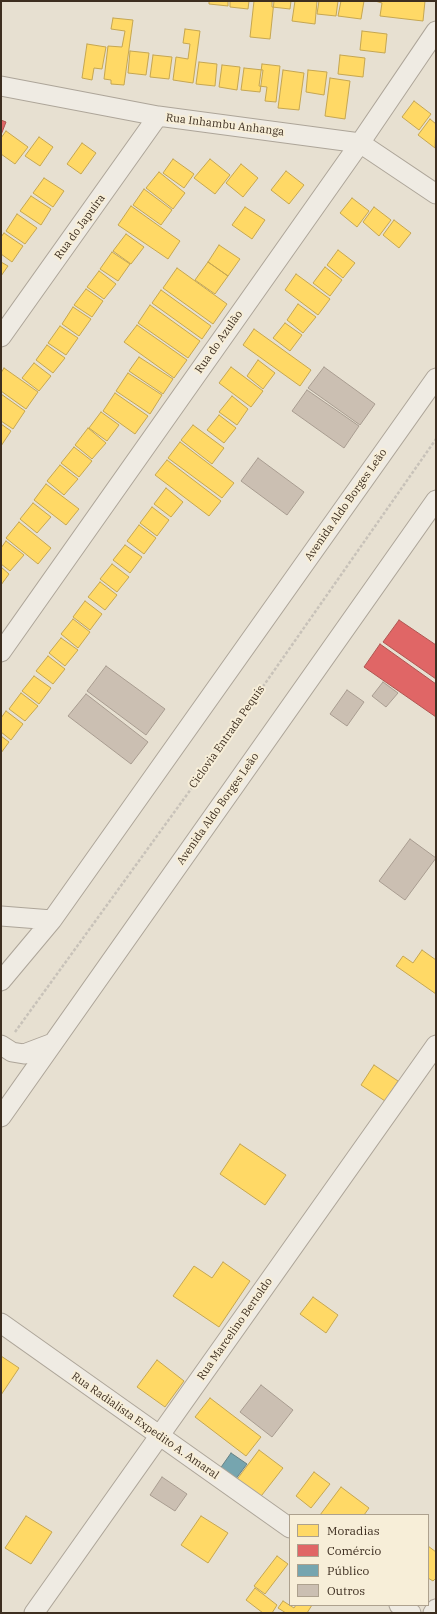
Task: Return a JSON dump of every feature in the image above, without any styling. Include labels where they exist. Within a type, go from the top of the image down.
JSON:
[{"type":"street","name":"Rua do Azulão","points":[[1,652],[360,143],[436,31]]},
{"type":"street","name":"Rua Inhambu Anhanga","points":[[1,86],[158,116],[360,143],[436,194]]},
{"type":"street","name":"Rua do Japuíra","points":[[1,337],[158,116]]},
{"type":"street","name":"Avenida Aldo Borges Leão","points":[[1,981],[52,920],[436,378]]},
{"type":"street","name":"Avenida Aldo Borges Leão","points":[[1,1117],[436,500]]},
{"type":"street","points":[[1,916],[52,920]]},
{"type":"street","points":[[1,1046],[12,1052],[24,1054],[53,1043]]},
{"type":"street","name":"Rua Marcelino Bertoldo","points":[[34,1613],[436,1045]]},
{"type":"street","name":"Rua Radialista Expedito A. Amaral","points":[[1,1323],[289,1527]]},
{"type":"street","points":[[400,1606],[410,1613]]},
{"type":"street","points":[[433,1613],[436,1609]]},
{"type":"path","name":"Ciclovia Entrada Pequis","points":[[14,1032],[199,778],[436,439]]},
{"type":"building: Moradias","points":[[209,1],[228,1],[228,6],[209,4]]},
{"type":"building: Moradias","points":[[230,1],[249,1],[248,9],[230,7]]},
{"type":"building: Moradias","points":[[254,1],[274,1],[270,39],[250,37]]},
{"type":"building: Moradias","points":[[272,1],[291,1],[290,9],[272,7]]},
{"type":"building: Moradias","points":[[295,1],[317,1],[315,24],[292,21]]},
{"type":"building: Moradias","points":[[319,1],[338,1],[336,16],[317,14]]},
{"type":"building: Moradias","points":[[341,1],[364,1],[361,19],[338,16]]},
{"type":"building: Moradias","points":[[375,1],[425,1],[423,21],[380,16],[382,3]]},
{"type":"building: Moradias","points":[[113,18],[133,20],[124,85],[111,84],[111,80],[104,79],[108,46],[122,47],[125,31],[111,29]]},
{"type":"building: Moradias","points":[[185,29],[200,31],[193,83],[173,80],[176,57],[188,59],[190,44],[183,43]]},
{"type":"building: Moradias","points":[[362,31],[387,34],[385,53],[360,50]]},
{"type":"building: Moradias","points":[[87,44],[106,47],[102,69],[94,68],[92,80],[82,78]]},
{"type":"building: Moradias","points":[[130,51],[149,53],[146,75],[128,73]]},
{"type":"building: Moradias","points":[[153,55],[172,57],[169,79],[150,77]]},
{"type":"building: Moradias","points":[[340,55],[365,58],[363,77],[338,74]]},
{"type":"building: Moradias","points":[[199,62],[217,64],[215,86],[196,84]]},
{"type":"building: Moradias","points":[[262,64],[280,66],[276,102],[265,101],[267,87],[259,86]]},
{"type":"building: Moradias","points":[[222,65],[240,67],[237,90],[219,87]]},
{"type":"building: Moradias","points":[[244,68],[263,70],[260,92],[241,90]]},
{"type":"building: Moradias","points":[[283,70],[304,73],[299,110],[278,108]]},
{"type":"building: Moradias","points":[[308,70],[327,72],[324,95],[306,92]]},
{"type":"building: Moradias","points":[[330,78],[350,81],[345,119],[325,116]]},
{"type":"building: Moradias","points":[[414,101],[431,114],[419,130],[402,117]]},
{"type":"building: Moradias","points":[[430,119],[436,124],[435,148],[418,135]]},
{"type":"building: Moradias","points":[[6,131],[28,147],[15,164],[1,154],[1,138]]},
{"type":"building: Moradias","points":[[39,137],[53,147],[40,166],[25,156]]},
{"type":"building: Moradias","points":[[82,143],[96,153],[81,174],[67,164]]},
{"type":"building: Moradias","points":[[173,159],[194,174],[184,188],[163,173]]},
{"type":"building: Moradias","points":[[210,159],[230,175],[215,194],[194,178]]},
{"type":"building: Moradias","points":[[241,164],[258,178],[243,197],[226,183]]},
{"type":"building: Moradias","points":[[286,171],[304,185],[289,204],[271,190]]},
{"type":"building: Moradias","points":[[159,172],[185,193],[173,209],[146,188]]},
{"type":"building: Moradias","points":[[44,178],[64,191],[53,207],[33,193]]},
{"type":"building: Moradias","points":[[144,189],[172,210],[161,225],[133,205]]},
{"type":"building: Moradias","points":[[31,196],[51,209],[41,225],[20,211]]},
{"type":"building: Moradias","points":[[352,198],[369,211],[357,227],[340,213]]},
{"type":"building: Moradias","points":[[131,206],[180,241],[168,259],[118,225]]},
{"type":"building: Moradias","points":[[245,207],[265,220],[252,239],[232,225]]},
{"type":"building: Moradias","points":[[374,207],[391,220],[379,236],[363,222]]},
{"type":"building: Moradias","points":[[17,214],[37,228],[25,244],[6,231]]},
{"type":"building: Moradias","points":[[394,220],[411,233],[399,248],[383,235]]},
{"type":"building: Moradias","points":[[4,233],[23,246],[12,262],[1,254],[1,237]]},
{"type":"building: Moradias","points":[[126,234],[144,247],[131,264],[113,251]]},
{"type":"building: Moradias","points":[[219,245],[240,259],[228,276],[208,262]]},
{"type":"building: Moradias","points":[[338,250],[355,263],[343,278],[327,265]]},
{"type":"building: Moradias","points":[[112,252],[130,264],[118,281],[100,269]]},
{"type":"building: Moradias","points":[[1,262],[8,266],[1,276]]},
{"type":"building: Moradias","points":[[208,262],[228,276],[215,294],[195,280]]},
{"type":"building: Moradias","points":[[325,267],[342,280],[330,296],[313,283]]},
{"type":"building: Moradias","points":[[177,268],[227,304],[213,324],[163,288]]},
{"type":"building: Moradias","points":[[99,271],[116,284],[104,299],[87,287]]},
{"type":"building: Moradias","points":[[296,274],[330,299],[318,315],[285,290]]},
{"type":"building: Moradias","points":[[86,289],[103,301],[92,317],[74,305]]},
{"type":"building: Moradias","points":[[161,290],[211,326],[202,339],[152,303]]},
{"type":"building: Moradias","points":[[298,304],[316,317],[303,333],[287,320]]},
{"type":"building: Moradias","points":[[150,305],[200,341],[188,358],[138,323]]},
{"type":"building: Moradias","points":[[73,307],[91,319],[79,336],[62,324]]},
{"type":"building: Moradias","points":[[285,323],[302,335],[290,351],[273,338]]},
{"type":"building: Moradias","points":[[137,325],[187,360],[174,378],[124,342]]},
{"type":"building: Moradias","points":[[60,326],[78,338],[66,355],[48,343]]},
{"type":"building: Moradias","points":[[254,329],[311,370],[300,386],[243,345]]},
{"type":"building: Moradias","points":[[47,345],[65,358],[53,373],[36,360]]},
{"type":"building: Moradias","points":[[139,357],[173,379],[163,394],[129,371]]},
{"type":"building: Moradias","points":[[258,360],[275,373],[263,389],[247,376]]},
{"type":"building: Moradias","points":[[34,363],[51,376],[39,391],[22,378]]},
{"type":"building: Moradias","points":[[231,367],[263,391],[251,407],[219,383]]},
{"type":"building: Moradias","points":[[4,368],[38,392],[26,409],[1,391],[1,373]]},
{"type":"building: Moradias","points":[[128,373],[162,395],[150,414],[116,391]]},
{"type":"building: Moradias","points":[[115,393],[148,416],[135,434],[103,411]]},
{"type":"building: Moradias","points":[[1,394],[25,411],[13,429],[1,421]]},
{"type":"building: Moradias","points":[[232,396],[248,409],[237,425],[219,412]]},
{"type":"building: Moradias","points":[[101,412],[119,425],[107,441],[89,428]]},
{"type":"building: Moradias","points":[[219,415],[236,428],[224,443],[207,430]]},
{"type":"building: Moradias","points":[[1,424],[11,431],[1,446]]},
{"type":"building: Moradias","points":[[193,425],[224,448],[212,464],[181,440]]},
{"type":"building: Moradias","points":[[88,428],[106,443],[92,459],[75,445]]},
{"type":"building: Moradias","points":[[180,442],[234,483],[222,498],[168,458]]},
{"type":"building: Moradias","points":[[74,447],[92,461],[79,477],[61,463]]},
{"type":"building: Moradias","points":[[167,460],[221,501],[209,516],[155,475]]},
{"type":"building: Moradias","points":[[60,465],[78,479],[64,495],[47,481]]},
{"type":"building: Moradias","points":[[46,484],[79,509],[66,525],[34,500]]},
{"type":"building: Moradias","points":[[166,488],[183,502],[171,517],[154,504]]},
{"type":"building: Moradias","points":[[33,503],[51,517],[37,533],[20,519]]},
{"type":"building: Moradias","points":[[152,507],[169,520],[157,536],[140,523]]},
{"type":"building: Moradias","points":[[19,522],[51,548],[38,564],[6,538]]},
{"type":"building: Moradias","points":[[139,525],[156,538],[144,554],[127,541]]},
{"type":"building: Moradias","points":[[6,541],[24,555],[10,571],[1,564],[1,548]]},
{"type":"building: Moradias","points":[[125,545],[142,557],[130,573],[113,560]]},
{"type":"building: Moradias","points":[[112,564],[129,577],[117,592],[100,579]]},
{"type":"building: Moradias","points":[[1,567],[9,574],[1,585]]},
{"type":"building: Moradias","points":[[100,582],[117,595],[105,610],[88,597]]},
{"type":"building: Moradias","points":[[85,601],[102,614],[90,630],[73,617]]},
{"type":"building: Moradias","points":[[73,619],[90,632],[78,648],[61,634]]},
{"type":"building: Moradias","points":[[61,638],[78,650],[65,666],[49,653]]},
{"type":"building: Moradias","points":[[48,656],[65,669],[53,684],[36,671]]},
{"type":"building: Moradias","points":[[34,676],[51,688],[39,704],[22,691]]},
{"type":"building: Moradias","points":[[21,693],[38,706],[25,721],[9,709]]},
{"type":"building: Moradias","points":[[6,711],[23,724],[11,740],[1,732],[1,718]]},
{"type":"building: Moradias","points":[[1,736],[9,742],[1,753]]},
{"type":"building: Moradias","points":[[422,950],[436,960],[436,994],[396,966],[403,956],[413,963]]},
{"type":"building: Moradias","points":[[374,1065],[398,1081],[385,1101],[361,1085]]},
{"type":"building: Moradias","points":[[240,1144],[286,1175],[265,1205],[220,1174]]},
{"type":"building: Moradias","points":[[223,1262],[250,1281],[219,1327],[173,1296],[194,1266],[212,1278]]},
{"type":"building: Moradias","points":[[313,1297],[338,1315],[326,1333],[300,1314]]},
{"type":"building: Moradias","points":[[1,1356],[19,1368],[1,1395]]},
{"type":"building: Moradias","points":[[157,1360],[184,1381],[165,1407],[137,1387]]},
{"type":"building: Moradias","points":[[210,1398],[261,1437],[246,1456],[195,1417]]},
{"type":"building: Moradias","points":[[259,1450],[283,1468],[258,1500],[235,1482]]},
{"type":"building: Moradias","points":[[314,1472],[330,1484],[311,1508],[296,1496]]},
{"type":"building: Moradias","points":[[341,1487],[369,1508],[365,1514],[321,1514]]},
{"type":"building: Moradias","points":[[26,1516],[52,1532],[31,1564],[5,1548]]},
{"type":"building: Moradias","points":[[201,1516],[228,1533],[208,1563],[181,1545]]},
{"type":"building: Moradias","points":[[429,1547],[436,1552],[436,1578],[433,1581],[429,1579]]},
{"type":"building: Moradias","points":[[277,1556],[288,1564],[265,1594],[254,1586]]},
{"type":"building: Moradias","points":[[255,1588],[277,1605],[272,1613],[263,1613],[246,1600]]},
{"type":"building: Moradias","points":[[283,1601],[294,1608],[295,1606],[311,1606],[307,1613],[286,1613],[278,1608]]},
{"type":"building: Comércio","points":[[1,120],[6,122],[1,135]]},
{"type":"building: Comércio","points":[[399,620],[436,645],[436,679],[383,642]]},
{"type":"building: Comércio","points":[[380,644],[436,684],[436,717],[364,667]]},
{"type":"building: Público","points":[[231,1453],[247,1464],[232,1484],[217,1473]]},
{"type":"building: Outros","points":[[324,367],[375,404],[360,425],[308,388]]},
{"type":"building: Outros","points":[[307,390],[359,426],[344,448],[292,411]]},
{"type":"building: Outros","points":[[258,458],[304,492],[287,515],[241,481]]},
{"type":"building: Outros","points":[[106,666],[165,709],[146,735],[87,691]]},
{"type":"building: Outros","points":[[383,682],[398,693],[386,707],[372,696]]},
{"type":"building: Outros","points":[[347,690],[364,702],[347,726],[330,714]]},
{"type":"building: Outros","points":[[86,694],[148,742],[131,764],[68,716]]},
{"type":"building: Outros","points":[[410,839],[436,858],[405,900],[379,881]]},
{"type":"building: Outros","points":[[261,1385],[293,1410],[272,1437],[240,1412]]},
{"type":"building: Outros","points":[[162,1477],[187,1494],[175,1511],[150,1495]]}]
